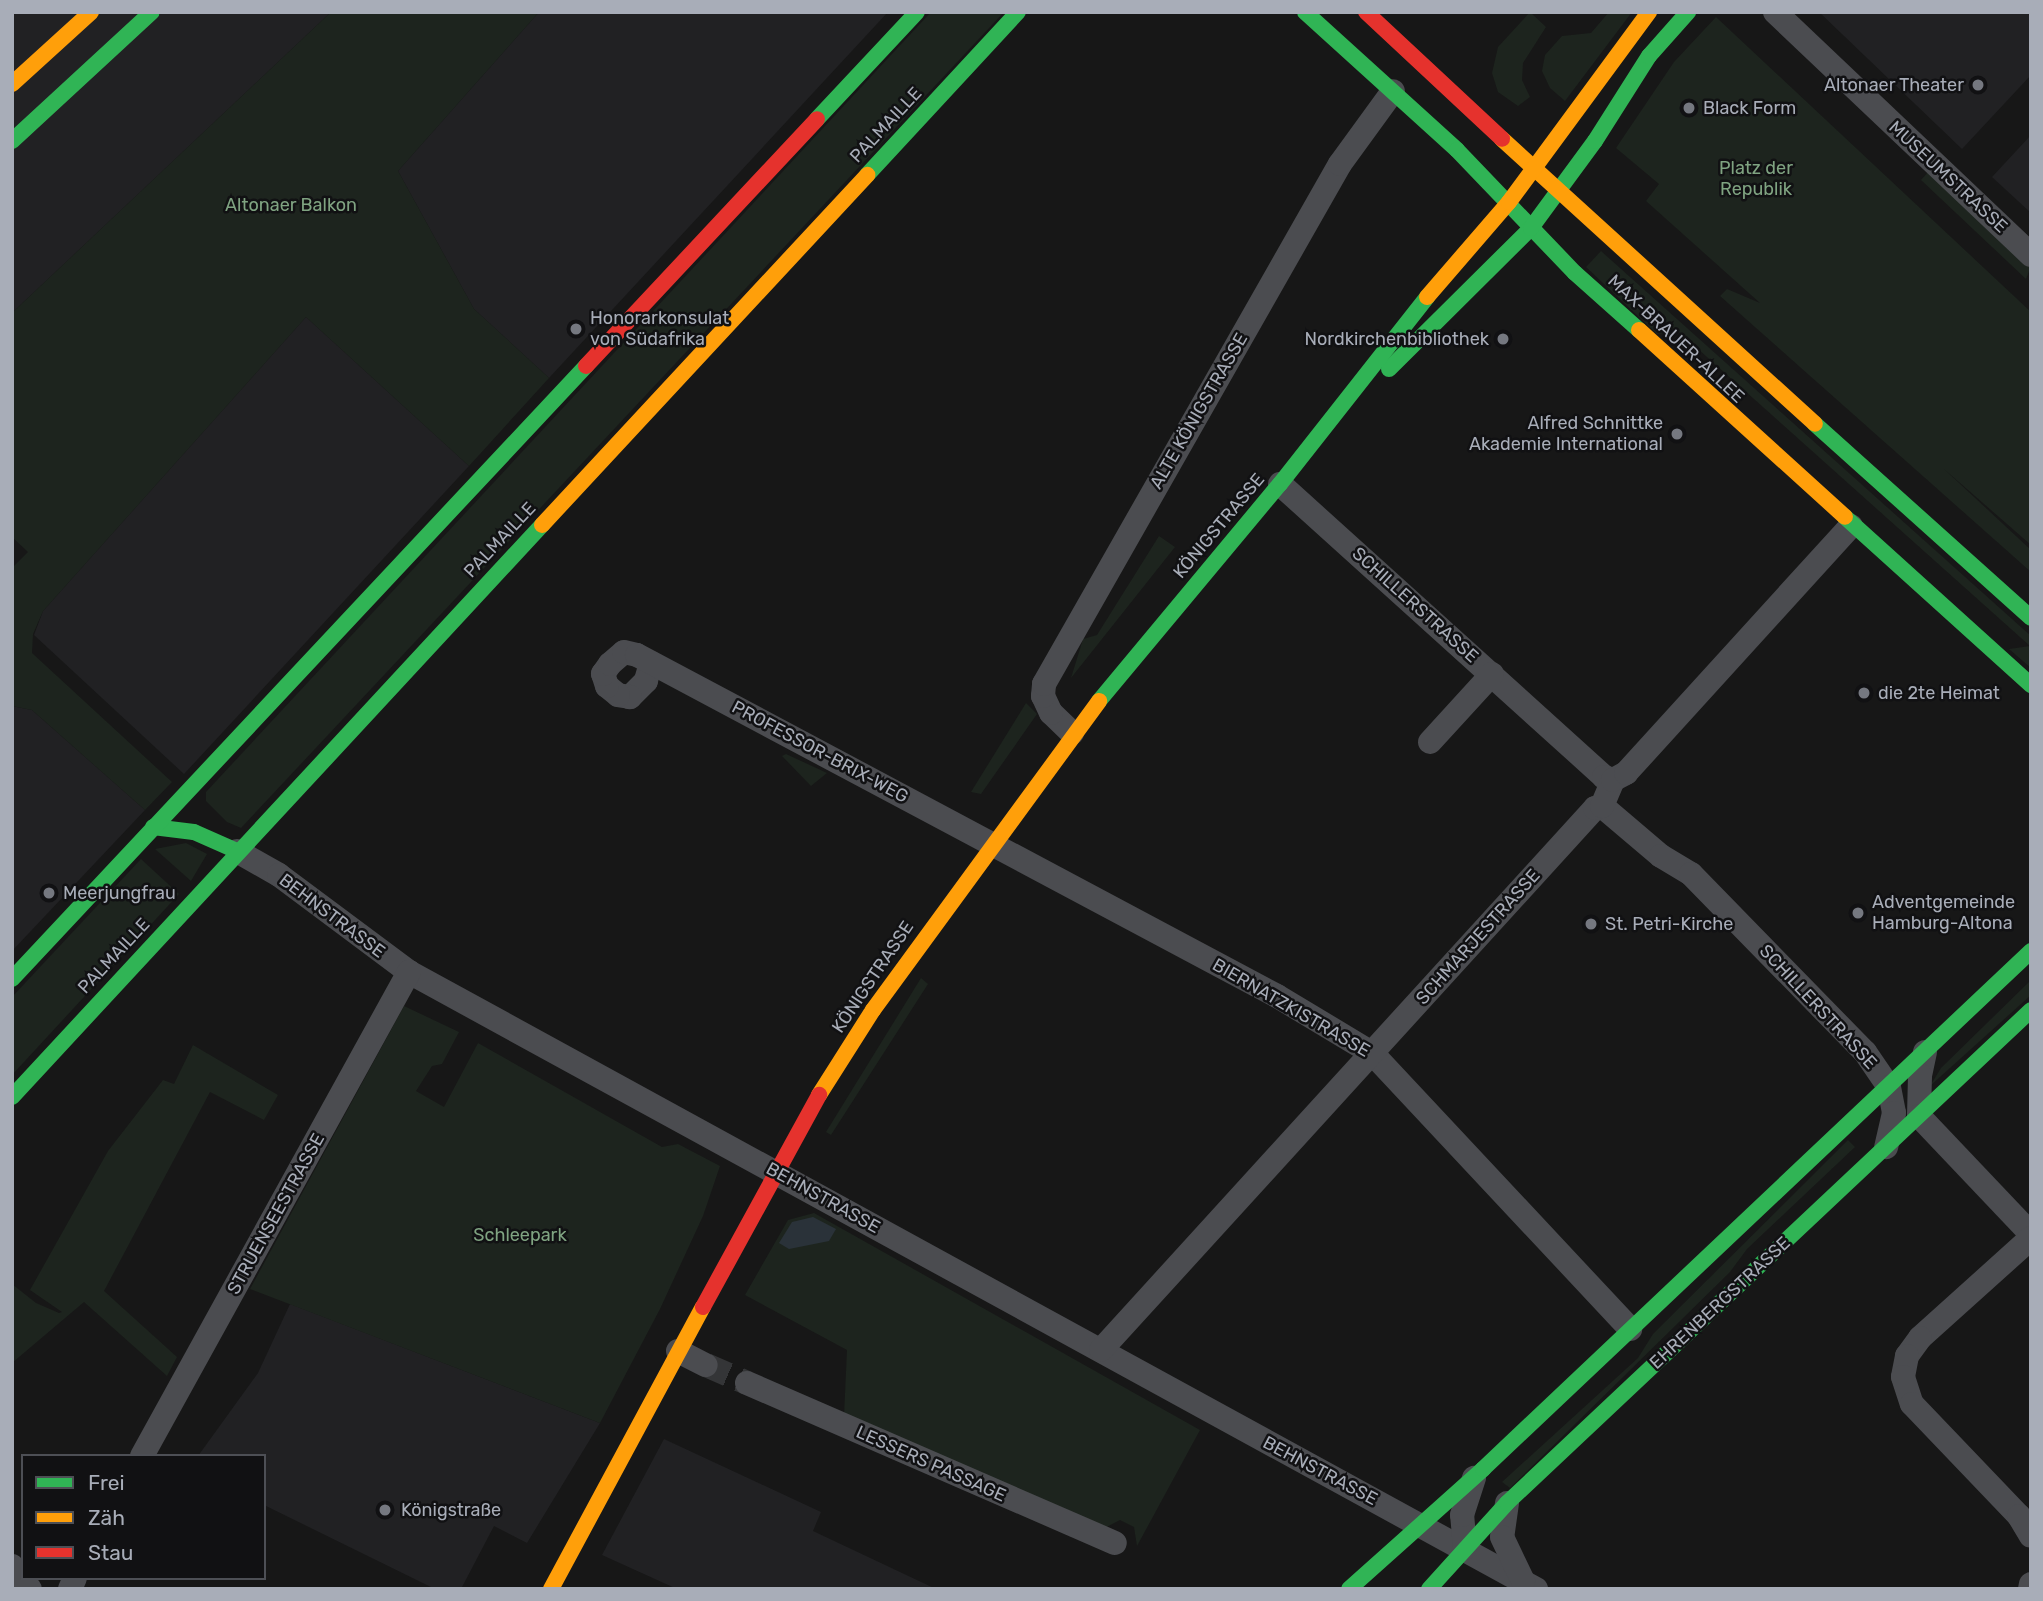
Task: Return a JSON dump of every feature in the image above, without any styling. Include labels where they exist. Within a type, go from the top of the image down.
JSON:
[{"type":"main road","points":[[12,84],[91,12]]},
{"type":"main road","points":[[12,141],[152,12]]},
{"type":"main road","points":[[12,979],[917,12]]},
{"type":"main road","name":"PALMAILLE","points":[[12,1097],[237,851],[1018,12]]},
{"type":"main road","name":"MAX-BRAUER-ALLEE","points":[[1305,12],[1393,91],[1509,202],[1531,228],[1851,526],[2031,685]]},
{"type":"main road","name":"MAX-BRAUER-ALLEE","points":[[1366,12],[2031,618]]},
{"type":"main road","points":[[1509,202],[1649,12]]},
{"type":"main road","points":[[1531,228],[1561,192],[1649,56],[1688,12]]},
{"type":"main road","name":"KÖNIGSTRASSE","points":[[551,1589],[775,1171],[873,1010],[990,842],[1072,733],[1280,484],[1391,338],[1509,202]]},
{"type":"main road","name":"KÖNIGSTRASSE","points":[[1311,444],[1531,228]]},
{"type":"main road","points":[[153,827],[194,832],[237,851]]},
{"type":"main road","points":[[1349,1589],[1474,1477],[2031,951]]},
{"type":"main road","name":"EHRENBERGSTRASSE","points":[[1429,1589],[1507,1503],[2031,1010]]},
{"type":"street","name":"MUSEUMSTRASSE","points":[[1775,12],[2031,255]]},
{"type":"street","name":"ALTE KÖNIGSTRASSE","points":[[1072,733],[1051,713],[1043,696],[1044,684],[1340,164],[1393,91]]},
{"type":"street","name":"SCHILLERSTRASSE","points":[[1280,484],[1604,777],[1613,779]]},
{"type":"street","name":"SCHMARJESTRASSE","points":[[1101,1350],[1594,808],[1602,806],[1613,779],[1626,773],[1851,526]]},
{"type":"street","name":"PROFESSOR-BRIX-WEG","points":[[651,663],[990,842]]},
{"type":"street","points":[[1430,742],[1492,674]]},
{"type":"street","name":"SCHILLERSTRASSE","points":[[1602,806],[1661,856],[1691,874],[1865,1052],[1889,1087],[1894,1113],[1885,1147]]},
{"type":"street","name":"BIERNATZKISTRASSE","points":[[990,842],[1277,996],[1372,1053],[1630,1329]]},
{"type":"street","name":"BEHNSTRASSE","points":[[237,851],[279,875],[409,972],[1529,1585]]},
{"type":"street","name":"STRUENSEESTRASSE","points":[[143,1454],[409,972]]},
{"type":"street","points":[[1926,1052],[1920,1075],[1919,1116],[2031,1236],[1920,1338],[1907,1356],[1903,1377],[1912,1404],[2019,1516],[2031,1536]]},
{"type":"street","points":[[678,1351],[706,1365]]},
{"type":"street","name":"LESSERS PASSAGE","points":[[747,1384],[1115,1543]]},
{"type":"street","points":[[1465,1548],[1462,1515],[1474,1477]]},
{"type":"street","points":[[1507,1503],[1502,1537],[1529,1585]]},
{"type":"shaded area","points":[[12,12],[331,12],[12,313]]},
{"type":"shaded area","points":[[539,12],[888,12],[549,378],[474,309],[398,171]]},
{"type":"shaded area","points":[[1819,12],[2031,12],[2031,75],[1962,149]]},
{"type":"shaded area","points":[[2031,135],[2031,213],[1992,177]]},
{"type":"shaded area","points":[[306,317],[469,466],[184,774],[34,635],[43,611]]},
{"type":"shaded area","points":[[12,706],[32,710],[145,810],[12,951]]},
{"type":"shaded area","points":[[813,1217],[836,1229],[829,1241],[789,1249],[779,1243],[792,1222]]},
{"type":"shaded area","points":[[290,1304],[600,1423],[527,1543],[494,1526],[461,1589],[435,1589],[266,1506],[266,1454],[199,1454],[258,1373]]},
{"type":"shaded area","points":[[664,1439],[821,1512],[813,1531],[936,1589],[677,1589],[602,1555]]},
{"type":"green space","name":"Altonaer Balkon","points":[[331,12],[539,12],[398,171],[474,309],[549,378],[469,466],[306,317],[43,611],[33,634],[32,653],[172,782],[145,810],[32,710],[12,706],[12,568],[28,552],[12,537],[12,313]]},
{"type":"green space","points":[[931,12],[1004,12],[241,828],[227,822],[206,801],[206,792]]},
{"type":"green space","points":[[1530,12],[1546,27],[1523,63],[1522,80],[1530,97],[1518,106],[1498,92],[1492,73],[1498,47]]},
{"type":"green space","points":[[1609,12],[1632,12],[1565,101],[1550,88],[1542,71],[1545,55],[1562,36],[1591,33]]},
{"type":"green space","name":"Platz der Republik","points":[[1716,17],[2031,312],[2031,545],[1944,469],[2031,550],[2031,572],[1720,296],[1727,289],[1760,303],[1646,201],[1659,184],[1616,148],[1674,62]]},
{"type":"green space","points":[[1930,170],[2031,266],[2026,279],[1921,180]]},
{"type":"green space","points":[[1601,251],[2031,636],[2031,668],[2009,649],[2030,646],[1679,332],[1657,334],[1586,267]]},
{"type":"green space","points":[[1159,536],[1175,547],[1071,678],[1083,639],[1097,635]]},
{"type":"green space","points":[[1026,703],[1037,714],[981,794],[971,792]]},
{"type":"green space","points":[[786,754],[827,773],[811,786],[782,756]]},
{"type":"green space","points":[[186,843],[207,854],[191,881],[155,849]]},
{"type":"green space","points":[[141,859],[179,894],[12,1075],[12,997]]},
{"type":"green space","points":[[921,978],[928,984],[831,1135],[826,1132]]},
{"type":"green space","points":[[2031,980],[2031,995],[1930,1086],[1941,1068]]},
{"type":"green space","name":"Schleepark","points":[[404,1006],[459,1032],[442,1064],[432,1066],[416,1091],[444,1107],[478,1043],[662,1147],[678,1144],[720,1166],[703,1216],[660,1309],[600,1423],[250,1289]]},
{"type":"green space","points":[[193,1045],[278,1095],[264,1120],[210,1092],[104,1291],[177,1357],[167,1376],[84,1302],[12,1363],[12,1284],[36,1303],[62,1312],[30,1290],[108,1151],[163,1080],[174,1084]]},
{"type":"green space","points":[[1848,1140],[1855,1147],[1747,1249],[1730,1272],[1510,1488],[1502,1482],[1638,1358],[1653,1334]]},
{"type":"green space","points":[[814,1213],[1200,1430],[1137,1546],[1134,1527],[1120,1520],[1099,1531],[844,1416],[847,1350],[745,1295],[788,1220]]},
{"type":"tunnel","points":[[706,1365],[747,1383]]},
{"type":"traffic: fast","points":[[12,141],[152,12]]},
{"type":"traffic: fast","points":[[817,119],[917,12]]},
{"type":"traffic: fast","points":[[867,175],[1018,12]]},
{"type":"traffic: fast","points":[[1305,12],[1457,150],[1575,273],[1639,330]]},
{"type":"traffic: fast","points":[[1389,369],[1531,228],[1595,141],[1649,56],[1688,12]]},
{"type":"traffic: fast","points":[[1099,701],[1280,484],[1427,297]]},
{"type":"traffic: fast","points":[[12,979],[586,366]]},
{"type":"traffic: fast","points":[[1815,424],[2031,618]]},
{"type":"traffic: fast","points":[[1845,517],[2031,685]]},
{"type":"traffic: fast","points":[[12,1097],[542,525]]},
{"type":"traffic: fast","points":[[153,827],[194,832],[237,851]]},
{"type":"traffic: fast","points":[[1349,1589],[1483,1469],[2031,951]]},
{"type":"traffic: fast","points":[[1429,1589],[1507,1503],[2031,1010]]},
{"type":"traffic: slow","points":[[12,84],[91,12]]},
{"type":"traffic: slow","points":[[1427,297],[1509,202],[1649,12]]},
{"type":"traffic: slow","points":[[1502,139],[1815,424]]},
{"type":"traffic: slow","points":[[542,525],[867,175]]},
{"type":"traffic: slow","points":[[1639,330],[1845,517]]},
{"type":"traffic: slow","points":[[819,1095],[873,1010],[1099,701]]},
{"type":"traffic: slow","points":[[551,1589],[703,1307]]},
{"type":"traffic: jam","points":[[1366,12],[1502,139]]},
{"type":"traffic: jam","points":[[586,366],[817,119]]},
{"type":"traffic: jam","points":[[703,1307],[819,1095]]},
{"type":"place","name":"Altonaer Theater","points":[[1978,85]]},
{"type":"place","name":"Black Form","points":[[1689,108]]},
{"type":"place","name":"Honorarkonsulat von Südafrika","points":[[576,329]]},
{"type":"place","name":"Nordkirchenbibliothek","points":[[1503,339]]},
{"type":"place","name":"Alfred Schnittke Akademie International","points":[[1677,434]]},
{"type":"place","name":"die 2te Heimat","points":[[1864,693]]},
{"type":"place","name":"Meerjungfrau","points":[[49,893]]},
{"type":"place","name":"Adventgemeinde Hamburg-Altona","points":[[1858,913]]},
{"type":"place","name":"St. Petri-Kirche","points":[[1591,924]]},
{"type":"place","name":"Königstraße","points":[[385,1510]]}]
